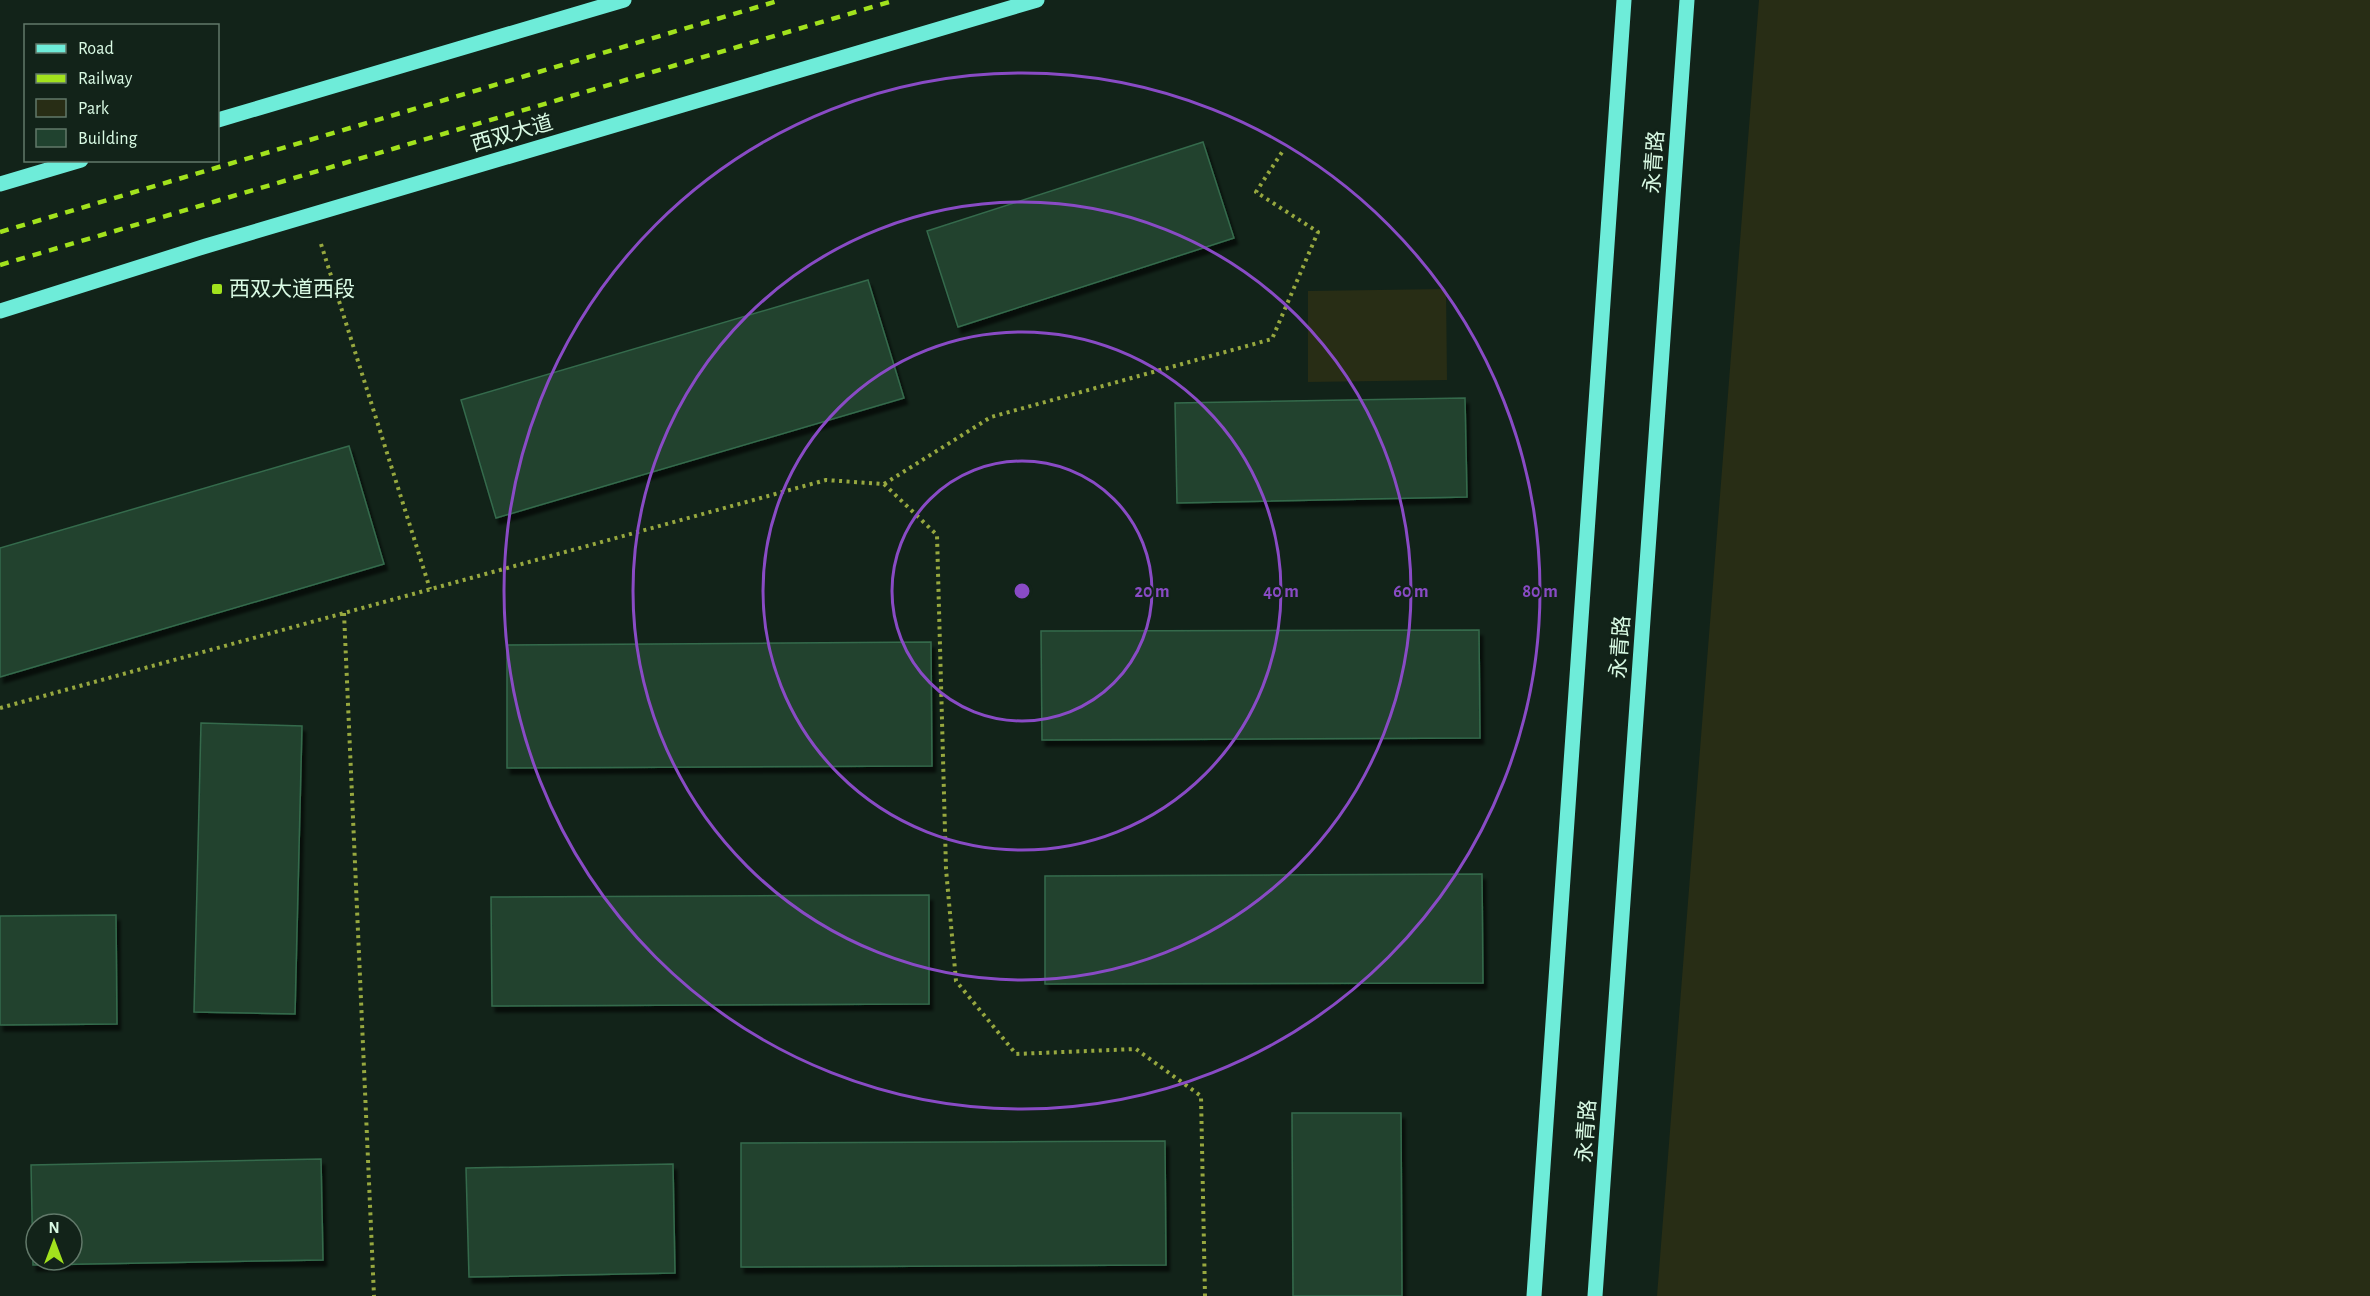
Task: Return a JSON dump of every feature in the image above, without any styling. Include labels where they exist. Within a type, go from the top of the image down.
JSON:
[{"type":"main road","points":[[219,120],[624,0]]},
{"type":"main road","name":"西双大道","points":[[0,311],[312,214],[1037,0]]},
{"type":"main road","points":[[1611,0],[1623,20]]},
{"type":"main road","name":"永青路","points":[[1534,1296],[1624,0]]},
{"type":"main road","name":"永青路","points":[[1595,1296],[1687,0]]},
{"type":"main road","points":[[0,184],[74,162]]},
{"type":"path","points":[[0,708],[826,480],[884,484],[991,417],[1272,339],[1318,232],[1256,192],[1284,149]]},
{"type":"path","points":[[312,214],[430,589]]},
{"type":"path","points":[[884,484],[937,535],[946,868],[956,981],[1017,1054],[1136,1049],[1201,1096],[1205,1296]]},
{"type":"path","points":[[344,613],[374,1296]]},
{"type":"green space","points":[[1759,0],[2370,0],[2370,1296],[1657,1296]]},
{"type":"green space","points":[[1446,289],[1447,380],[1308,382],[1308,291]]},
{"type":"building","points":[[1203,142],[1234,238],[958,327],[927,231]]},
{"type":"building","points":[[868,280],[904,398],[496,518],[461,400]]},
{"type":"building","points":[[1465,398],[1467,497],[1177,503],[1175,403]]},
{"type":"building","points":[[349,446],[384,564],[0,677],[0,548]]},
{"type":"building","points":[[1479,630],[1480,738],[1042,740],[1041,631]]},
{"type":"building","points":[[931,642],[932,766],[507,768],[507,645]]},
{"type":"building","points":[[201,723],[302,726],[295,1014],[194,1012]]},
{"type":"building","points":[[1482,874],[1483,983],[1045,984],[1045,876]]},
{"type":"building","points":[[929,895],[929,1004],[492,1006],[491,897]]},
{"type":"building","points":[[116,915],[117,1024],[0,1025],[0,916]]},
{"type":"building","points":[[1292,1113],[1401,1113],[1402,1296],[1293,1296]]},
{"type":"building","points":[[1165,1141],[1166,1265],[741,1267],[741,1143]]},
{"type":"building","points":[[321,1159],[323,1260],[84,1264],[84,1212],[32,1212],[31,1165]]},
{"type":"building","points":[[673,1164],[675,1273],[469,1277],[466,1168]]},
{"type":"railway","points":[[0,232],[781,0]]},
{"type":"railway","points":[[0,265],[896,0]]},
{"type":"place","name":"西双大道西段","points":[[217,289]]}]
